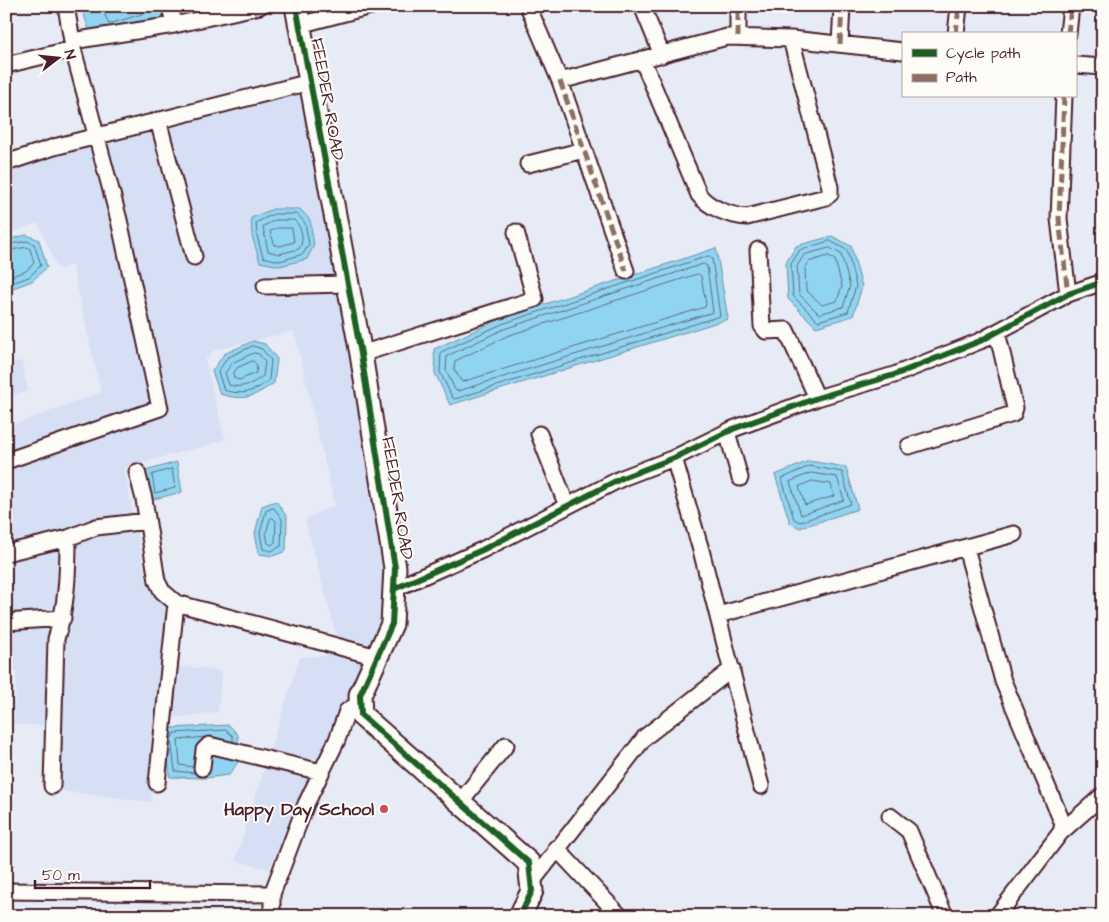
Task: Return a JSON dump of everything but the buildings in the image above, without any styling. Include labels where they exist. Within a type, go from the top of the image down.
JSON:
[{"type":"street","points":[[6,461],[160,408],[119,220],[73,45],[66,6]]},
{"type":"street","points":[[170,6],[174,25]]},
{"type":"street","points":[[6,65],[73,45],[260,6]]},
{"type":"street","points":[[297,15],[370,6]]},
{"type":"street","points":[[528,6],[560,81],[626,271]]},
{"type":"street","points":[[642,6],[662,54]]},
{"type":"street","points":[[738,6],[738,37]]},
{"type":"street","points":[[840,44],[842,6]]},
{"type":"street","points":[[956,32],[959,6]]},
{"type":"street","points":[[1068,32],[1071,6]]},
{"type":"street","name":"FEEDER ROAD","points":[[297,15],[346,284],[361,354],[394,568],[392,624],[360,695],[360,703]]},
{"type":"street","points":[[560,81],[727,37],[791,39],[902,51]]},
{"type":"street","points":[[642,60],[699,195],[708,204],[735,216],[747,217],[826,197],[830,194],[830,187],[791,39]]},
{"type":"street","points":[[1076,65],[1103,67]]},
{"type":"street","points":[[6,163],[54,147],[310,82]]},
{"type":"street","points":[[1064,98],[1059,220],[1068,294]]},
{"type":"street","points":[[158,120],[194,257]]},
{"type":"street","points":[[528,164],[584,150]]},
{"type":"street","points":[[361,354],[535,299],[516,232]]},
{"type":"street","points":[[758,250],[762,326],[766,331],[782,329],[787,332],[817,398]]},
{"type":"street","points":[[394,589],[482,550],[622,478],[674,458],[727,432],[817,398],[894,375],[980,341],[1068,294],[1103,282]]},
{"type":"street","points":[[265,286],[346,284]]},
{"type":"street","points":[[909,446],[1013,414],[1015,408],[997,332]]},
{"type":"street","points":[[727,432],[740,478]]},
{"type":"street","points":[[539,434],[567,506]]},
{"type":"street","points":[[674,458],[718,615],[761,786]]},
{"type":"street","points":[[137,472],[156,581],[162,591],[176,603],[377,657]]},
{"type":"street","points":[[6,553],[68,538],[96,527],[147,521]]},
{"type":"street","points":[[718,615],[1014,534]]},
{"type":"street","points":[[52,786],[56,639],[63,618],[68,582],[68,538]]},
{"type":"street","points":[[966,548],[1004,681],[1062,817],[1064,824],[1061,832]]},
{"type":"street","points":[[157,783],[176,603]]},
{"type":"street","points":[[6,622],[63,618]]},
{"type":"street","points":[[531,883],[556,848],[645,737],[732,669]]},
{"type":"street","points":[[272,916],[272,894],[306,804],[337,740],[347,711],[360,703],[361,715],[529,864],[532,891],[520,916]]},
{"type":"street","points":[[202,768],[204,750],[209,745],[322,772]]},
{"type":"street","points":[[460,802],[506,745]]},
{"type":"street","points":[[997,916],[1061,832],[1103,795]]},
{"type":"street","points":[[890,816],[909,831],[945,916]]},
{"type":"street","points":[[556,848],[620,916]]},
{"type":"street","points":[[6,891],[272,894]]},
{"type":"shaded area","points":[[305,90],[390,572],[387,622],[269,869],[235,861],[300,657],[325,656],[336,634],[305,519],[335,505],[294,331],[214,350],[205,360],[225,440],[124,468],[146,580],[166,611],[163,664],[222,671],[218,712],[158,720],[151,802],[55,790],[52,726],[13,724],[17,672],[6,672],[6,428],[101,392],[72,265],[58,269],[38,223],[6,234],[6,169],[70,147]]},
{"type":"shaded area","points":[[21,361],[28,391],[6,397],[6,364]]},
{"type":"water","points":[[81,6],[162,6],[163,23],[130,38],[111,43],[94,44]]},
{"type":"water","points":[[273,209],[300,209],[310,220],[314,245],[307,259],[280,266],[260,262],[252,236],[251,218]]},
{"type":"water","points":[[27,235],[39,240],[47,267],[32,281],[8,290],[6,240]]},
{"type":"water","points":[[832,236],[851,246],[862,287],[853,316],[816,327],[788,299],[786,263],[796,246]]},
{"type":"water","points":[[716,248],[728,319],[450,405],[435,373],[434,349],[500,319]]},
{"type":"water","points":[[253,341],[265,344],[277,359],[274,383],[248,397],[242,398],[220,394],[212,371],[224,354]]},
{"type":"water","points":[[809,461],[846,467],[858,509],[800,528],[790,523],[775,475]]},
{"type":"water","points":[[177,462],[182,492],[150,500],[145,471]]},
{"type":"water","points":[[276,501],[287,517],[286,551],[273,556],[259,554],[255,533],[262,506]]},
{"type":"water","points":[[229,725],[238,735],[238,762],[229,775],[206,778],[170,777],[166,739],[171,728]]},
{"type":"marked path","points":[[738,6],[738,37]]},
{"type":"marked path","points":[[840,44],[842,6]]},
{"type":"marked path","points":[[956,32],[959,6]]},
{"type":"marked path","points":[[1068,32],[1071,6]]},
{"type":"marked path","points":[[560,81],[626,271]]},
{"type":"marked path","points":[[1064,98],[1059,219],[1068,294]]},
{"type":"cycle path","points":[[296,6],[361,354],[395,568],[392,624],[360,695],[361,715],[529,863],[532,891],[520,916]]},
{"type":"cycle path","points":[[394,589],[482,550],[622,478],[674,458],[733,429],[817,398],[894,375],[980,341],[1068,294],[1103,282]]},
{"type":"place","name":"Happy Day School","points":[[384,809]]}]
